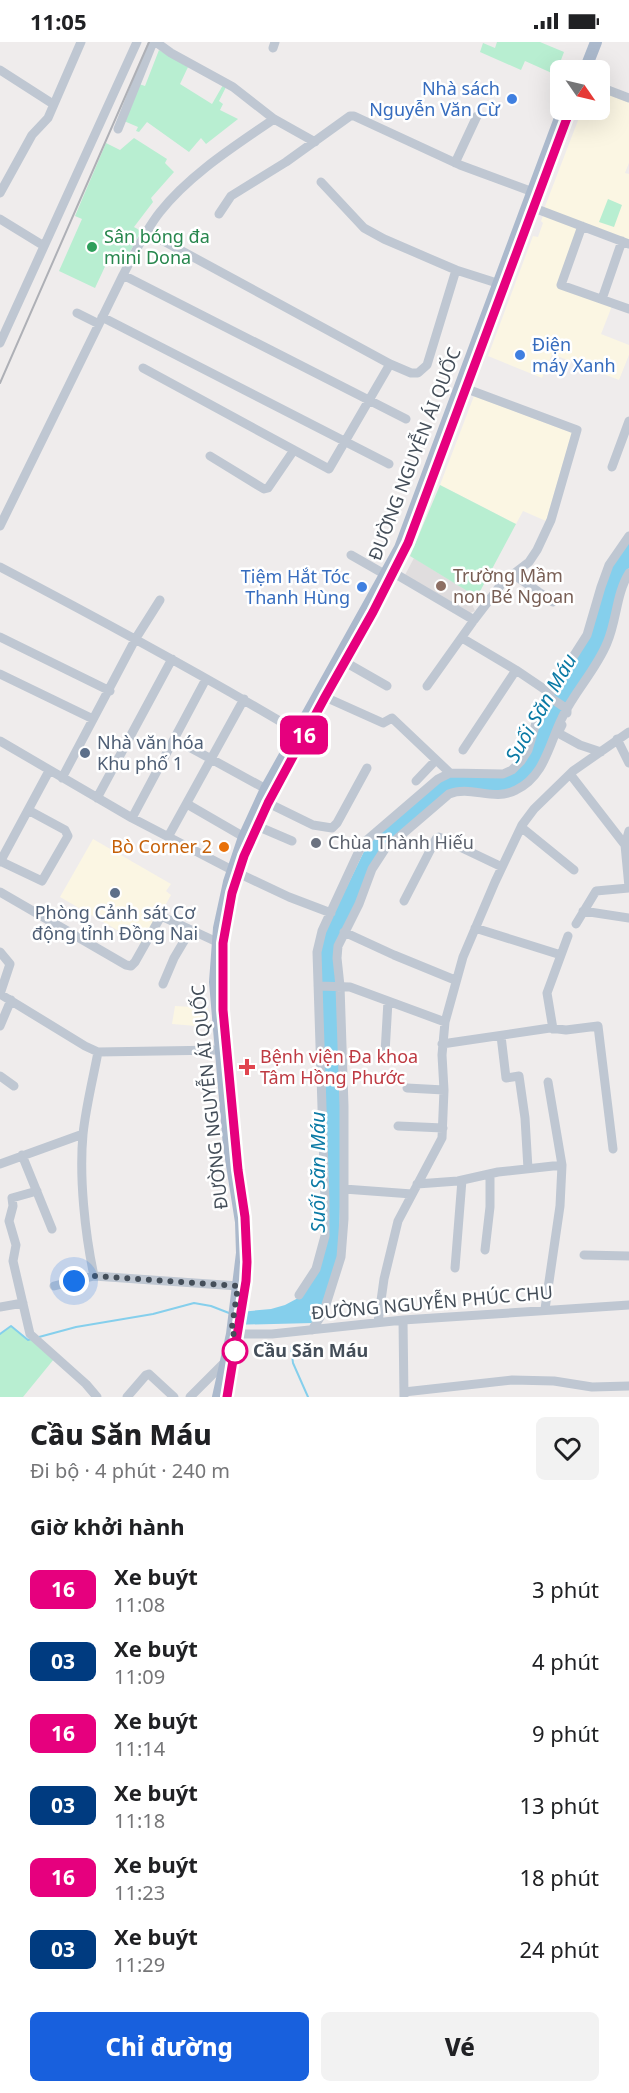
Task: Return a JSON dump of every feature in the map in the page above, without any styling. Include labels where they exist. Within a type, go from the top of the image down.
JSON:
[{"type":"main road","points":[[582,60],[588,42]]},
{"type":"main road","points":[[589,60],[596,42]]},
{"type":"main road","name":"ĐƯỜNG NGUYỄN ÁI QUỐC","points":[[543,176],[560,120]]},
{"type":"main road","name":"ĐƯỜNG NGUYỄN ÁI QUỐC","points":[[235,872],[268,803],[345,662],[418,520],[536,193],[566,120]]},
{"type":"main road","name":"ĐƯỜNG NGUYỄN ÁI QUỐC","points":[[218,1397],[235,1334],[242,1239],[220,1050],[215,982],[220,943],[244,837],[266,789],[390,574],[495,306],[500,284],[531,207]]},
{"type":"main road","name":"ĐƯỜNG NGUYỄN ÁI QUỐC","points":[[220,943],[233,1152],[245,1217],[246,1281],[238,1303]]},
{"type":"main road","points":[[227,1397],[235,1334]]},
{"type":"street","points":[[1,338],[137,42]]},
{"type":"street","points":[[118,129],[155,42],[233,87],[274,119],[315,142]]},
{"type":"street","points":[[0,193],[32,135],[48,118],[78,43]]},
{"type":"street","points":[[0,70],[54,104]]},
{"type":"street","points":[[610,91],[629,98]]},
{"type":"street","points":[[219,214],[231,196],[315,142],[346,118],[354,116],[455,163],[536,193]]},
{"type":"street","points":[[455,163],[477,116]]},
{"type":"street","points":[[0,526],[123,275],[159,212],[194,178],[274,119]]},
{"type":"street","points":[[321,182],[364,228],[456,270],[500,284]]},
{"type":"street","points":[[531,207],[625,242],[602,299]]},
{"type":"street","points":[[0,219],[44,246]]},
{"type":"street","points":[[582,226],[561,285],[629,309]]},
{"type":"street","points":[[147,232],[390,364],[411,373],[418,373],[427,365],[456,270]]},
{"type":"street","points":[[123,275],[406,419]]},
{"type":"street","points":[[615,304],[613,309],[629,314]]},
{"type":"street","points":[[77,313],[100,321],[389,464]]},
{"type":"street","points":[[143,368],[329,469],[390,364]]},
{"type":"street","points":[[427,686],[499,586],[529,562],[542,541],[551,520],[578,431],[467,388]]},
{"type":"street","points":[[612,468],[629,421]]},
{"type":"street","points":[[210,456],[264,489],[268,488],[294,450]]},
{"type":"street","points":[[299,1295],[316,1269],[325,1236],[326,1200],[317,952],[322,931],[359,851],[367,840],[438,779],[450,773],[503,774],[521,762],[528,750],[538,716],[587,635],[609,565],[629,537]]},
{"type":"street","points":[[351,555],[474,620]]},
{"type":"street","points":[[0,567],[136,638],[298,732]]},
{"type":"street","points":[[312,1330],[324,1311],[341,1257],[344,1106],[338,946],[360,903],[372,869],[385,849],[455,791],[506,795],[532,779],[545,760],[562,718],[606,645],[620,591],[629,573]]},
{"type":"street","points":[[513,574],[553,602]]},
{"type":"street","points":[[62,778],[136,638],[160,600]]},
{"type":"street","points":[[0,637],[110,691]]},
{"type":"street","points":[[462,638],[516,670],[567,709]]},
{"type":"street","points":[[97,798],[172,659]]},
{"type":"street","points":[[345,662],[387,686]]},
{"type":"street","points":[[463,750],[516,670]]},
{"type":"street","points":[[0,674],[93,719]]},
{"type":"street","points":[[132,818],[206,679]]},
{"type":"street","points":[[325,697],[383,723],[392,718],[450,773]]},
{"type":"street","points":[[168,837],[244,699]]},
{"type":"street","points":[[567,709],[560,734],[580,745],[602,752]]},
{"type":"street","points":[[378,1322],[384,1279],[402,1213],[440,1143],[443,1128],[442,1044],[445,1022],[455,980],[475,928],[521,827],[534,808],[570,774],[629,732]]},
{"type":"street","points":[[617,739],[629,763]]},
{"type":"street","points":[[0,741],[132,818],[235,872],[331,913]]},
{"type":"street","points":[[191,748],[266,789]]},
{"type":"street","points":[[416,781],[436,760]]},
{"type":"street","points":[[268,803],[312,825],[332,828],[367,768]]},
{"type":"street","points":[[27,810],[65,830],[68,836],[42,881],[0,861],[27,810],[49,771]]},
{"type":"street","points":[[570,774],[625,845]]},
{"type":"street","points":[[187,804],[244,837]]},
{"type":"street","points":[[257,826],[292,841]]},
{"type":"street","points":[[521,827],[574,870]]},
{"type":"street","points":[[576,924],[596,891],[629,888],[625,845],[629,831]]},
{"type":"street","points":[[404,901],[439,837],[502,867]]},
{"type":"street","points":[[0,892],[128,966],[135,962],[161,916],[220,943]]},
{"type":"street","points":[[583,911],[629,918]]},
{"type":"street","points":[[475,928],[561,955]]},
{"type":"street","points":[[163,984],[174,958],[190,931]]},
{"type":"street","points":[[344,932],[455,980]]},
{"type":"street","points":[[553,1029],[547,993],[568,936]]},
{"type":"street","points":[[0,952],[9,964],[0,994],[98,1052],[220,1050]]},
{"type":"street","points":[[318,986],[350,987],[445,1022]]},
{"type":"street","points":[[0,1026],[11,1000]]},
{"type":"street","points":[[385,1053],[388,1001]]},
{"type":"street","points":[[442,1044],[553,1029],[567,1030],[597,1026],[613,1149]]},
{"type":"street","points":[[501,1036],[506,1078],[519,1076],[525,1118],[528,1169]]},
{"type":"street","points":[[94,1276],[89,1252],[82,1172],[83,1134],[98,1052]]},
{"type":"street","points":[[0,1076],[14,1086]]},
{"type":"street","points":[[545,1309],[560,1206],[562,1165],[548,1082]]},
{"type":"street","points":[[407,1088],[444,1089]]},
{"type":"street","points":[[398,1126],[443,1128]]},
{"type":"street","points":[[0,1164],[83,1134]]},
{"type":"street","points":[[22,1155],[52,1229]]},
{"type":"street","points":[[417,1184],[462,1180],[562,1165]]},
{"type":"street","points":[[484,1250],[490,1207],[490,1174]]},
{"type":"street","points":[[455,1268],[462,1180]]},
{"type":"street","points":[[344,1189],[412,1194]]},
{"type":"street","points":[[36,1191],[12,1198],[13,1206],[9,1221],[16,1241],[13,1261],[30,1334],[86,1384],[97,1397]]},
{"type":"street","points":[[584,1255],[629,1256]]},
{"type":"street","points":[[54,1286],[94,1276],[238,1286]]},
{"type":"street","points":[[0,1307],[23,1303]]},
{"type":"street","name":"ĐƯỜNG NGUYỄN PHÚC CHU","points":[[235,1334],[272,1334],[378,1322],[629,1305]]},
{"type":"street","points":[[403,1320],[404,1395],[512,1380],[548,1380],[592,1386],[629,1386]]},
{"type":"street","points":[[190,1397],[226,1361]]},
{"type":"street","points":[[127,1397],[149,1374],[174,1397]]},
{"type":"shaded area","points":[[610,95],[629,102],[629,163],[625,173],[629,174],[629,240],[544,209],[578,120],[610,120]]},
{"type":"shaded area","points":[[544,213],[580,227],[558,286],[612,306],[601,334],[629,345],[629,355],[619,380],[552,354],[542,378],[488,356],[533,236],[538,237]]},
{"type":"shaded area","points":[[474,396],[572,433],[546,521],[523,511],[516,524],[440,485]]},
{"type":"shaded area","name":"Trường Mầm non Bé Ngoan","points":[[414,558],[477,597],[472,604],[475,611],[468,614],[405,575]]},
{"type":"shaded area","name":"Phòng Cảnh sát Cơ động tỉnh Đồng Nai","points":[[93,839],[171,884],[166,891],[171,895],[143,945],[60,897]]},
{"type":"shaded area","points":[[175,1006],[208,1008],[209,1027],[172,1024]]},
{"type":"green space","points":[[497,42],[540,42],[564,52],[561,60],[550,60],[550,72],[525,61],[521,70],[480,52],[483,43],[495,48]]},
{"type":"green space","points":[[159,50],[188,67],[180,84],[212,104],[223,85],[226,87],[219,101],[223,104],[220,110],[238,119],[206,144],[201,138],[189,152],[147,122],[139,132],[136,131],[138,127],[124,121],[139,84],[145,86]]},
{"type":"green space","points":[[134,138],[167,159],[165,163],[174,172],[151,198],[153,202],[134,227],[141,231],[123,265],[109,258],[95,288],[59,271],[82,219],[75,216],[106,143],[120,150]]},
{"type":"green space","points":[[608,199],[622,205],[614,227],[599,222]]},
{"type":"green space","points":[[440,485],[516,524],[477,597],[410,556]]},
{"type":"green space","points":[[11,1326],[28,1340],[33,1339],[54,1359],[23,1397],[0,1397],[0,1334]]},
{"type":"water","name":"Suối Săn Máu","points":[[629,540],[629,568],[622,580],[608,635],[543,758],[533,772],[515,787],[506,790],[496,792],[455,789],[382,849],[336,945],[342,1107],[339,1256],[322,1309],[313,1323],[229,1325],[229,1313],[271,1309],[300,1297],[327,1236],[319,952],[325,932],[369,841],[439,781],[451,776],[513,772],[541,716],[584,645],[611,566]]},
{"type":"waterway","points":[[39,1337],[76,1327],[153,1314],[194,1303],[229,1313]]},
{"type":"waterway","points":[[0,1334],[11,1326],[28,1340],[31,1339]]},
{"type":"waterway","name":"Suối Săn Máu","points":[[291,1347],[293,1363],[308,1397]]},
{"type":"railway","points":[[0,383],[149,42]]},
{"type":"bus line","name":"16","points":[[227,1397],[247,1262],[245,1217],[238,1170],[223,1010],[223,943],[232,893],[244,856],[268,803],[394,573],[418,520],[566,120]]},
{"type":"place","name":"Nhà sách Nguyễn Văn Cừ","points":[[512,99]]},
{"type":"place","name":"Sân bóng đa mini Dona","points":[[92,247]]},
{"type":"place","name":"Điện máy Xanh","points":[[520,355]]},
{"type":"place","name":"Trường Mầm non Bé Ngoan","points":[[441,586]]},
{"type":"place","name":"Tiệm Hắt Tóc Thanh Hùng","points":[[362,587]]},
{"type":"place","name":"Nhà văn hóa Khu phố 1","points":[[85,753]]},
{"type":"place","name":"Chùa Thành Hiếu","points":[[316,843]]},
{"type":"place","name":"Bò Corner 2","points":[[224,847]]},
{"type":"place","name":"Phòng Cảnh sát Cơ động tỉnh Đồng Nai","points":[[115,893]]},
{"type":"place","name":"Bệnh viện Đa khoa Tâm Hồng Phước","points":[[247,1067]]},
{"type":"place","name":"Cầu Săn Máu","points":[[235,1351]]},
{"type":"route","points":[[74,1281],[94,1276],[238,1286],[231,1334],[237,1334],[235,1351]]}]
